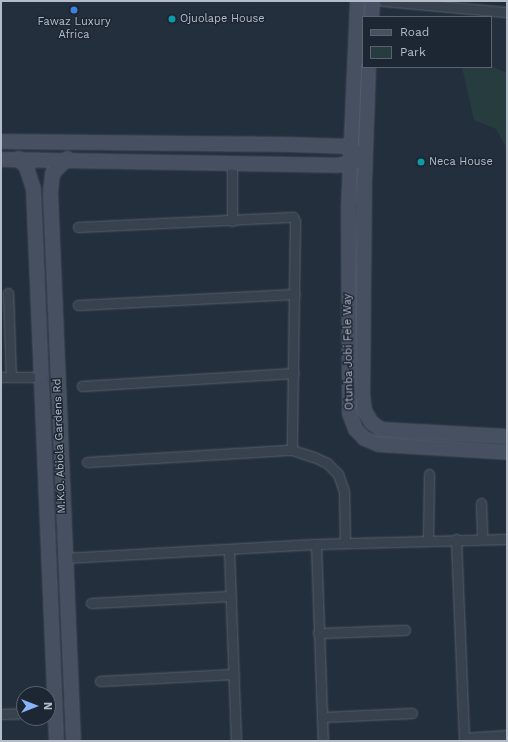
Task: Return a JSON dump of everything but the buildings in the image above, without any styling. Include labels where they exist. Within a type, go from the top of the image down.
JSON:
[{"type":"street","name":"Otunba Jobi Fele Way","points":[[357,1],[349,165],[349,413],[355,429],[364,438],[378,444],[507,452]]},
{"type":"street","points":[[371,16],[372,1]]},
{"type":"street","points":[[383,1],[507,12]]},
{"type":"street","name":"Otunba Jobi Fele Way","points":[[368,68],[364,158],[362,395],[364,410],[371,422],[381,429],[507,436]]},
{"type":"street","points":[[1,141],[350,146],[364,158],[349,165],[67,158],[1,158]]},
{"type":"street","points":[[288,144],[288,164]]},
{"type":"street","name":"M.K.O. Abiola Gardens Rd","points":[[18,158],[26,167],[34,189],[43,377],[51,686]]},
{"type":"street","name":"M.K.O. Abiola Gardens Rd","points":[[67,158],[52,173],[50,192],[64,558],[73,741]]},
{"type":"street","points":[[232,163],[232,221]]},
{"type":"street","points":[[78,227],[293,218],[295,221],[295,294],[292,450]]},
{"type":"street","points":[[8,293],[11,377]]},
{"type":"street","points":[[78,305],[295,294]]},
{"type":"street","points":[[82,386],[294,373]]},
{"type":"street","points":[[1,377],[43,377]]},
{"type":"street","points":[[461,434],[461,449]]},
{"type":"street","points":[[87,462],[292,450],[327,463],[338,474],[344,491],[345,543]]},
{"type":"street","points":[[428,539],[429,474]]},
{"type":"street","points":[[46,478],[61,478]]},
{"type":"street","points":[[480,503],[482,539]]},
{"type":"street","points":[[64,558],[428,539],[507,539]]},
{"type":"street","points":[[456,539],[464,739],[507,735]]},
{"type":"street","points":[[316,544],[323,741]]},
{"type":"street","points":[[229,550],[236,741]]},
{"type":"street","points":[[91,603],[230,596]]},
{"type":"street","points":[[318,633],[405,630]]},
{"type":"street","points":[[100,681],[234,674]]},
{"type":"street","points":[[1,714],[16,713]]},
{"type":"street","points":[[322,717],[412,713]]},
{"type":"street","name":"M.K.O. Abiola Gardens Rd","points":[[54,726],[56,741]]},
{"type":"green space","points":[[492,66],[507,73],[507,149],[496,129],[474,120],[462,68],[492,68]]},
{"type":"place","name":"Fawaz Luxury Africa","points":[[74,10]]},
{"type":"place","name":"Ojuolape House","points":[[172,19]]},
{"type":"place","name":"Neca House","points":[[421,162]]}]
